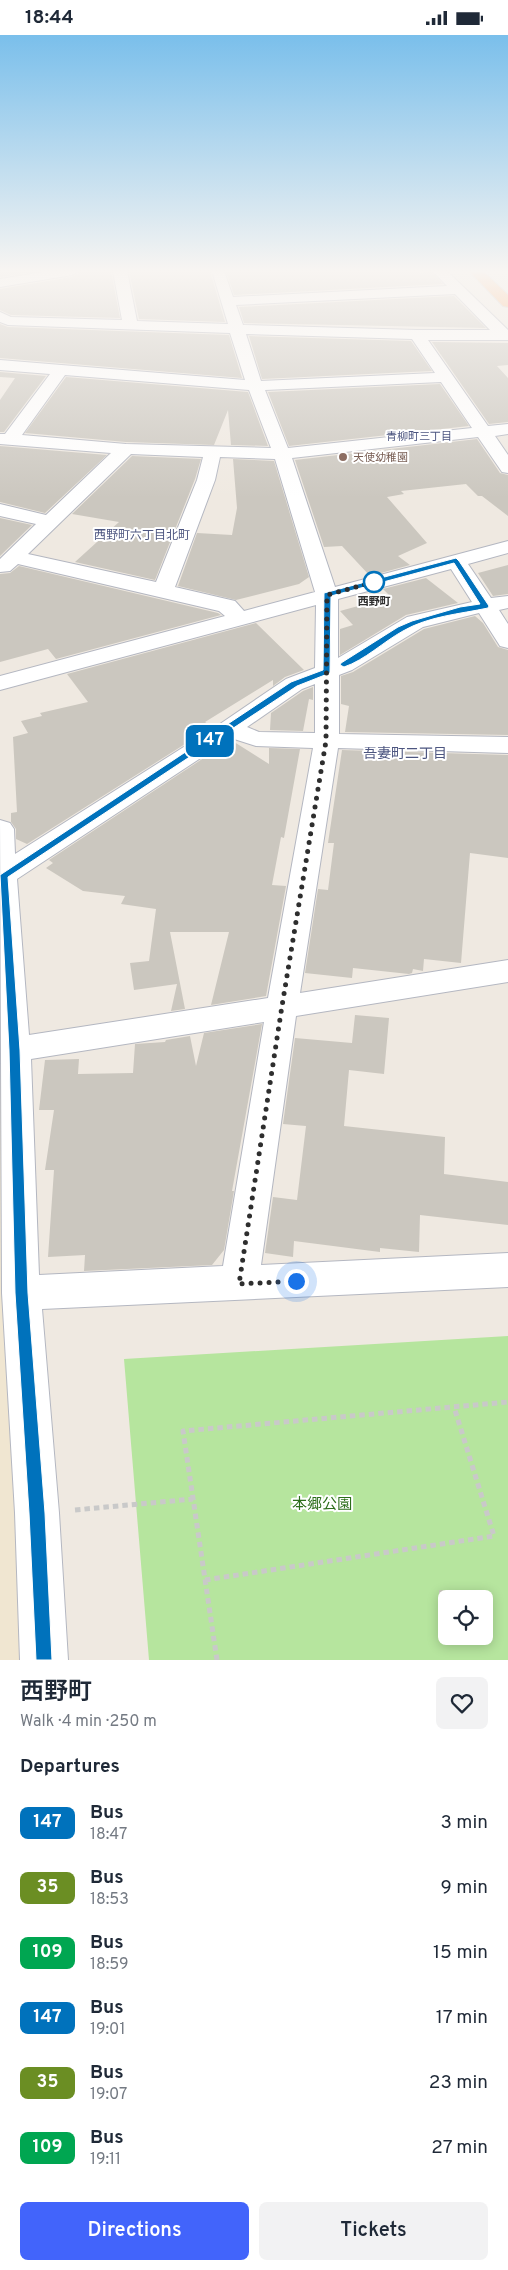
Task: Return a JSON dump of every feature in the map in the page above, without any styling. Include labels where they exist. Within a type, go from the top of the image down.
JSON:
[{"type":"street","points":[[239,1284],[282,1006],[326,741],[327,671],[327,595],[282,454],[255,386],[243,347]]},
{"type":"street","points":[[425,347],[508,468]]},
{"type":"street","points":[[0,365],[255,386],[446,377]]},
{"type":"street","points":[[5,439],[62,370]]},
{"type":"street","points":[[5,439],[126,449],[282,454],[508,429]]},
{"type":"street","points":[[7,563],[126,449]]},
{"type":"street","points":[[163,589],[206,479],[213,451]]},
{"type":"street","points":[[0,510],[50,522]]},
{"type":"street","points":[[0,683],[508,547]]},
{"type":"street","points":[[456,561],[508,641]]},
{"type":"street","points":[[7,563],[163,589],[227,607],[240,619]]},
{"type":"street","points":[[1,876],[229,729],[294,684],[344,665],[401,629],[415,623],[460,609],[508,602]]},
{"type":"street","points":[[229,729],[256,739],[508,745]]},
{"type":"street","points":[[0,829],[7,1051],[21,1293],[37,1513],[44,1660]]},
{"type":"street","points":[[7,1051],[508,971]]},
{"type":"street","points":[[21,1293],[508,1270]]},
{"type":"path","points":[[217,1660],[183,1431],[508,1403]]},
{"type":"path","points":[[205,1580],[494,1536],[454,1407]]},
{"type":"path","points":[[37,1513],[193,1499]]},
{"type":"shaded area","points":[[1,1075],[32,1660],[0,1660]]},
{"type":"green space","name":"本郷公園","points":[[508,1336],[508,1660],[149,1660],[124,1359]]},
{"type":"building","points":[[0,347],[233,347],[242,378],[0,358]]},
{"type":"building","points":[[252,347],[415,347],[432,371],[262,379]]},
{"type":"building","points":[[435,347],[508,347],[508,365],[497,366],[508,378],[508,422],[489,424]]},
{"type":"building","points":[[0,372],[46,376],[4,432],[0,432],[0,400],[15,378],[0,377]]},
{"type":"building","points":[[66,377],[248,392],[268,446],[231,445],[228,410],[214,445],[126,442],[25,433]]},
{"type":"building","points":[[440,384],[469,426],[289,446],[268,392]]},
{"type":"building","points":[[477,439],[500,473],[508,475],[508,516],[482,496],[478,496],[466,484],[401,491],[404,494],[387,497],[427,543],[398,556],[410,565],[370,576],[342,546],[324,547],[295,460]]},
{"type":"building","points":[[0,446],[107,455],[45,513],[0,502]]},
{"type":"building","points":[[132,456],[201,459],[155,580],[75,562],[119,522],[72,514]]},
{"type":"building","points":[[233,459],[274,461],[309,577],[299,584],[236,600],[178,586],[197,533],[232,535],[237,508]]},
{"type":"building","points":[[0,518],[32,525],[0,556]]},
{"type":"building","points":[[508,565],[508,594],[493,596],[478,573]]},
{"type":"building","points":[[19,566],[221,615],[56,659],[48,649],[0,662],[0,574],[10,573]]},
{"type":"building","points":[[426,578],[458,603],[406,615],[340,655],[340,629],[353,625],[340,611],[391,597],[383,589]]},
{"type":"building","points":[[475,616],[483,623],[498,647],[508,650],[508,735],[345,732],[349,706],[341,704],[341,676],[353,672],[424,629]]},
{"type":"building","points":[[256,623],[304,670],[285,677],[273,686],[273,680],[205,722],[212,727],[27,844],[16,839],[16,829],[11,822],[11,813],[17,812],[13,737],[28,733],[21,721],[42,716],[40,713],[88,702],[67,674]]},
{"type":"building","points":[[313,687],[313,700],[309,699],[303,731],[270,730],[271,713],[303,691]]},
{"type":"building","points":[[231,740],[269,764],[269,748],[300,749],[284,838],[281,837],[272,885],[286,886],[266,996],[211,1005],[229,932],[170,932],[185,1009],[171,1011],[177,984],[134,990],[130,963],[149,961],[156,909],[121,904],[125,896],[83,891],[46,868],[53,863],[49,860]]},
{"type":"building","points":[[342,750],[508,755],[508,858],[470,853],[461,963],[424,959],[423,971],[413,969],[412,973],[409,974],[353,968],[352,978],[305,973],[318,889],[328,890],[334,843],[328,843]]},
{"type":"building","points":[[355,1015],[389,1018],[384,1074],[349,1070],[344,1126],[445,1137],[444,1174],[508,1182],[508,1225],[420,1215],[419,1252],[380,1248],[380,1252],[294,1241],[293,1257],[265,1253],[273,1197],[297,1200],[306,1126],[283,1124],[295,1038],[352,1043]]},
{"type":"building","points":[[262,1024],[232,1191],[234,1191],[224,1250],[212,1265],[84,1271],[85,1255],[48,1257],[54,1170],[45,1170],[54,1110],[39,1110],[45,1060],[79,1059],[78,1074],[133,1073],[135,1044],[165,1042],[166,1040],[190,1036],[196,1066],[204,1033]]},
{"type":"bus line","name":"147","points":[[44,1660],[37,1513],[21,1293],[14,1050],[3,875],[229,729],[294,684],[327,671],[327,595],[456,561],[485,606],[460,609],[415,623],[401,629],[344,665]]},
{"type":"place","name":"天使幼稚園","points":[[343,457]]},
{"type":"place","name":"西野町","points":[[374,582]]},
{"type":"district","name":"青柳町三丁目","points":[[419,436]]},
{"type":"district","name":"西野町六丁目北町","points":[[142,535]]},
{"type":"district","name":"吾妻町二丁目","points":[[405,753]]},
{"type":"route","points":[[296,1281],[239,1284],[282,1006],[326,741],[327,595],[382,580],[374,582]]}]
